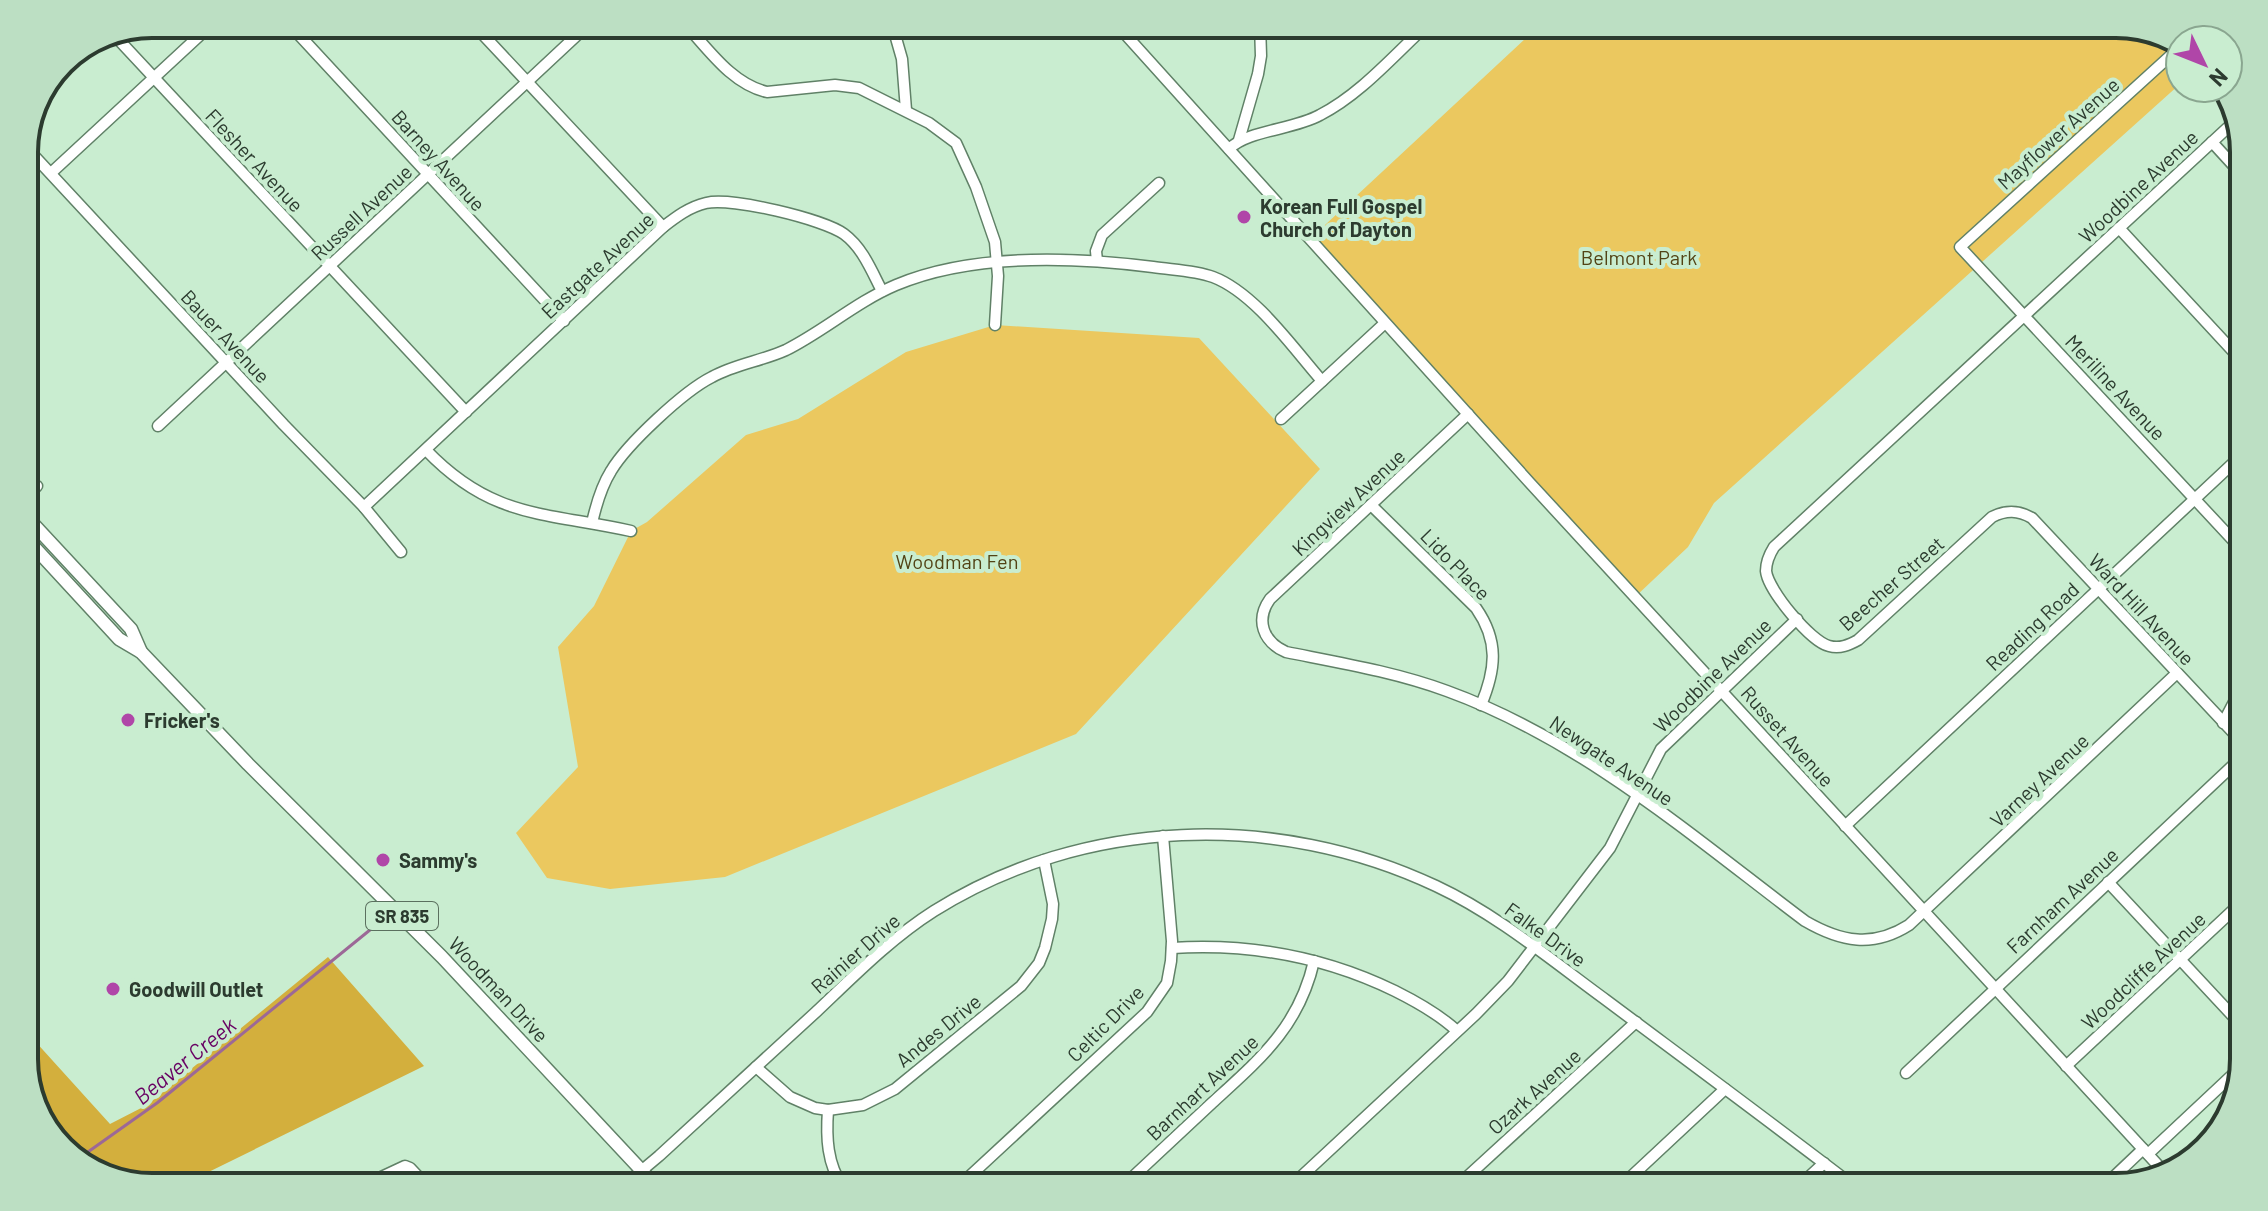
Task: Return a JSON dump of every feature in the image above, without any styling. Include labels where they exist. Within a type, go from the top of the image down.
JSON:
[{"type":"main road","name":"Woodman Drive","points":[[38,529],[131,629],[141,652]]},
{"type":"main road","name":"Woodman Drive","points":[[38,551],[119,639],[141,652],[248,764],[451,966],[641,1171]]},
{"type":"main road","points":[[96,612],[107,603]]},
{"type":"street","points":[[51,173],[197,38]]},
{"type":"street","name":"Barney Avenue","points":[[302,38],[564,321]]},
{"type":"street","points":[[486,38],[663,227]]},
{"type":"street","name":"Russell Avenue","points":[[158,426],[574,38]]},
{"type":"street","points":[[698,38],[736,77],[756,90],[767,92],[848,85],[875,94],[949,136],[962,151],[991,227],[997,261],[995,325]]},
{"type":"street","points":[[896,38],[902,59],[906,110]]},
{"type":"street","name":"Russet Avenue","points":[[1129,38],[1468,414],[2158,1165]]},
{"type":"street","points":[[1239,140],[1258,74],[1259,38]]},
{"type":"street","points":[[1229,149],[1239,140],[1298,125],[1331,109],[1354,93],[1413,38]]},
{"type":"street","name":"Flesher Avenue","points":[[121,43],[466,412]]},
{"type":"street","name":"Mayflower Avenue","points":[[1960,247],[2164,62]]},
{"type":"street","name":"Woodbine Avenue","points":[[1305,1173],[1508,981],[1610,848],[1661,749],[1797,619],[1769,582],[1767,563],[1774,547],[2228,128]]},
{"type":"street","points":[[2212,142],[2230,162]]},
{"type":"street","name":"Bauer Avenue","points":[[38,160],[364,507],[401,552]]},
{"type":"street","points":[[1097,261],[1096,251],[1102,235],[1159,183]]},
{"type":"street","name":"Eastgate Avenue","points":[[364,507],[663,227],[694,206],[715,201],[731,202],[821,223],[845,235],[854,244],[882,291]]},
{"type":"street","points":[[2119,228],[2230,348]]},
{"type":"street","name":"Meriline Avenue","points":[[1960,247],[2230,537]]},
{"type":"street","points":[[592,523],[604,484],[619,460],[688,393],[714,375],[794,346],[882,291],[924,276],[997,261],[1097,261],[1196,272],[1226,283],[1252,302],[1322,381]]},
{"type":"street","points":[[1281,419],[1385,323]]},
{"type":"street","name":"Kingview Avenue","points":[[1262,623],[1265,606],[1270,599],[1468,414]]},
{"type":"street","points":[[426,450],[454,477],[492,501],[528,512],[631,531]]},
{"type":"street","name":"Reading Road","points":[[1845,826],[2230,466]]},
{"type":"street","name":"Lido Place","points":[[1371,505],[1484,619],[1490,631],[1494,654],[1491,681],[1481,705]]},
{"type":"street","name":"Beecher Street","points":[[1797,619],[1823,644],[1840,647],[1851,644],[1992,517],[2007,511]]},
{"type":"street","name":"Ward Hill Avenue","points":[[2007,511],[2024,513],[2032,518],[2230,730]]},
{"type":"street","name":"Newgate Avenue","points":[[1262,623],[1272,644],[1286,652],[1412,679],[1481,705],[1559,743],[1637,795],[1805,921],[1835,937],[1862,941],[1886,937],[1909,925],[1924,911]]},
{"type":"street","name":"Varney Avenue","points":[[1924,911],[2177,673]]},
{"type":"street","points":[[2223,723],[2230,710]]},
{"type":"street","name":"Farnham Avenue","points":[[1906,1073],[2230,768]]},
{"type":"street","name":"Rainier Drive","points":[[639,1173],[907,930],[930,913],[985,883],[1044,860],[1109,843],[1163,836]]},
{"type":"street","name":"Falke Drive","points":[[1163,836],[1269,837],[1322,846],[1367,858],[1450,893],[1535,948],[1837,1173]]},
{"type":"street","name":"Celtic Drive","points":[[973,1173],[1147,1012],[1167,983],[1172,948],[1163,836]]},
{"type":"street","name":"Andes Drive","points":[[756,1067],[790,1097],[815,1108],[828,1110],[863,1105],[895,1089],[1030,976],[1045,948],[1052,919],[1053,904],[1044,860]]},
{"type":"street","points":[[2108,882],[2230,1013]]},
{"type":"street","name":"Woodcliffe Avenue","points":[[2066,1066],[2230,913]]},
{"type":"street","points":[[1172,948],[1263,950],[1314,961],[1381,985],[1431,1011],[1457,1031]]},
{"type":"street","name":"Barnhart Avenue","points":[[1137,1173],[1270,1049],[1300,1003],[1314,961]]},
{"type":"street","name":"Ozark Avenue","points":[[1471,1173],[1636,1022]]},
{"type":"street","points":[[2120,1173],[2228,1078]]},
{"type":"street","points":[[1635,1173],[1725,1089]]},
{"type":"street","points":[[828,1110],[827,1144],[837,1173]]},
{"type":"street","points":[[1813,1173],[1824,1163]]},
{"type":"street","points":[[390,1173],[405,1166],[415,1173]]},
{"type":"green space","name":"Belmont Park","points":[[1526,38],[2116,38],[2146,42],[2164,49],[2164,98],[1714,503],[1688,547],[1635,597],[1311,238]]},
{"type":"green space","name":"Woodman Fen","points":[[995,325],[1199,338],[1320,469],[1076,734],[725,877],[610,889],[547,878],[516,833],[578,767],[558,647],[594,606],[631,531],[647,522],[746,435],[798,419],[906,352]]},
{"type":"shaded area","points":[[328,957],[424,1066],[206,1173],[152,1173],[122,1169],[101,1161],[66,1134],[44,1096],[38,1067],[38,1044],[110,1124],[147,1105]]},
{"type":"waterway","name":"Beaver Creek","points":[[87,1153],[157,1103],[381,921]]},
{"type":"place","name":"Korean Full Gospel Church of Dayton","points":[[1244,217]]},
{"type":"place","name":"Fricker's","points":[[128,720]]},
{"type":"place","name":"Sammy's","points":[[383,860]]},
{"type":"place","name":"Goodwill Outlet","points":[[113,989]]}]
